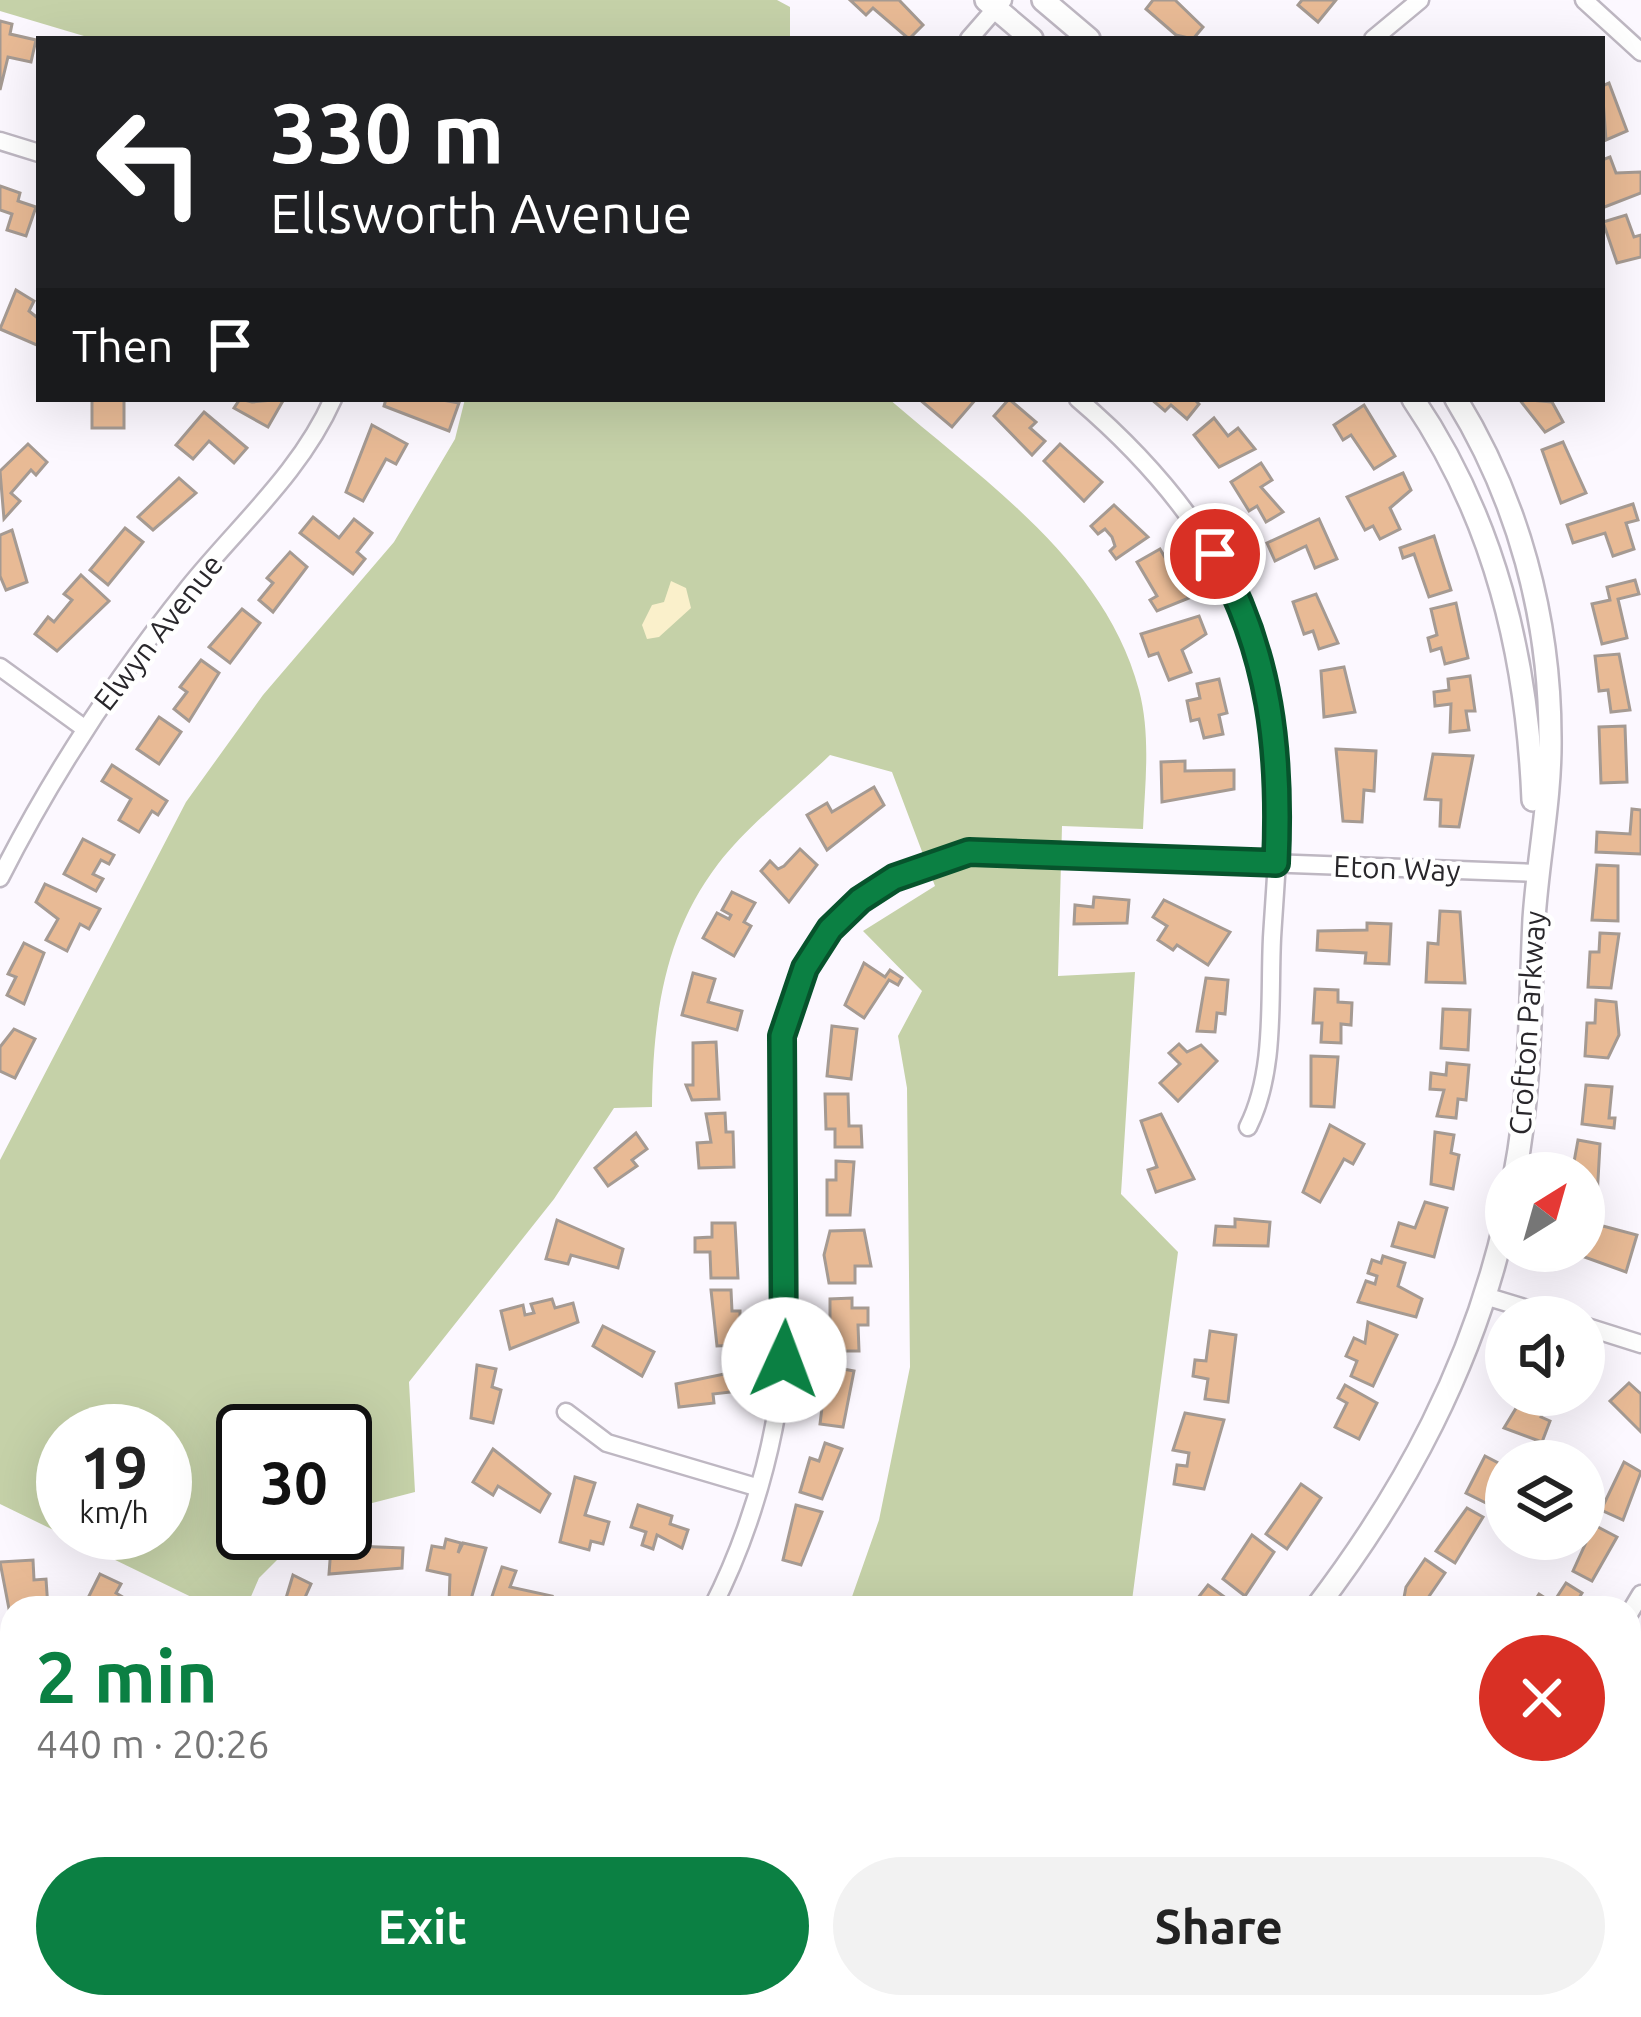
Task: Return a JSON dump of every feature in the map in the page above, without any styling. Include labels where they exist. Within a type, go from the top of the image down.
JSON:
[{"type":"street","points":[[1043,0],[1085,36]]},
{"type":"street","points":[[1377,36],[1420,0]]},
{"type":"street","points":[[1584,0],[1641,52]]},
{"type":"street","points":[[971,36],[995,3],[1029,36]]},
{"type":"street","points":[[0,141],[36,152]]},
{"type":"street","name":"Elwyn Avenue","points":[[0,878],[85,728],[135,654],[310,445],[332,402]]},
{"type":"street","points":[[1081,402],[1167,482],[1201,529],[1251,631],[1276,732],[1276,863],[1266,1075],[1248,1127]]},
{"type":"street","name":"Crofton Parkway","points":[[1415,402],[1471,500],[1501,582],[1531,740],[1537,873]]},
{"type":"street","name":"Crofton Parkway","points":[[1458,402],[1484,445],[1510,508],[1532,575],[1547,660],[1551,741],[1518,1152]]},
{"type":"street","points":[[0,667],[85,728]]},
{"type":"street","name":"Eton Way","points":[[716,1596],[756,1487],[779,1403],[784,1360],[782,1036],[805,968],[830,929],[860,900],[894,878],[969,852],[1537,873]]},
{"type":"street","points":[[1324,1596],[1391,1502],[1428,1438],[1491,1272]]},
{"type":"street","points":[[1605,1333],[1641,1344]]},
{"type":"street","points":[[566,1412],[607,1443],[756,1487]]},
{"type":"green space","points":[[0,0],[777,0],[790,7],[790,36],[84,36],[0,11]]},
{"type":"green space","points":[[464,402],[893,402],[1037,527],[1099,602],[1122,644],[1139,690],[1145,724],[1143,829],[1062,826],[1058,976],[1135,972],[1121,1194],[1178,1252],[1133,1596],[852,1596],[879,1520],[910,1367],[907,1088],[898,1036],[922,991],[863,931],[935,886],[892,772],[830,755],[730,849],[699,892],[665,980],[655,1042],[652,1107],[614,1108],[554,1199],[409,1382],[415,1492],[372,1503],[372,1404],[216,1404],[216,1560],[277,1560],[259,1578],[251,1596],[189,1596],[115,1560],[192,1560],[192,1404],[36,1404],[36,1521],[0,1504],[0,1160],[186,802],[263,695],[394,542],[455,439]]},
{"type":"sand","points":[[671,581],[686,588],[691,608],[659,637],[647,639],[642,625],[652,605],[664,602]]},
{"type":"building","points":[[850,0],[899,0],[923,25],[906,36],[873,8],[866,15]]},
{"type":"building","points":[[1153,0],[1175,0],[1203,27],[1196,36],[1176,35],[1146,9]]},
{"type":"building","points":[[1302,0],[1336,0],[1318,22],[1298,5]]},
{"type":"building","points":[[0,21],[12,24],[10,34],[36,40],[31,62],[8,57],[0,90]]},
{"type":"building","points":[[1609,83],[1627,131],[1606,140],[1605,126],[1605,85]]},
{"type":"building","points":[[1610,157],[1616,173],[1641,172],[1641,193],[1605,207],[1605,159]]},
{"type":"building","points":[[0,186],[20,193],[18,201],[36,207],[26,236],[7,230],[12,214],[0,210]]},
{"type":"building","points":[[1626,215],[1634,237],[1641,235],[1641,257],[1617,263],[1605,221]]},
{"type":"building","points":[[16,290],[34,301],[29,311],[36,317],[36,345],[0,329]]},
{"type":"building","points":[[92,402],[124,402],[124,428],[92,428]]},
{"type":"building","points":[[238,402],[282,402],[268,427],[234,408]]},
{"type":"building","points":[[385,402],[459,403],[449,431],[384,406]]},
{"type":"building","points":[[923,402],[973,402],[952,427]]},
{"type":"building","points":[[1006,402],[1013,402],[1036,422],[1030,428],[1045,441],[1032,455],[994,416]]},
{"type":"building","points":[[1154,402],[1199,404],[1187,419],[1171,405],[1165,411]]},
{"type":"building","points":[[1521,402],[1552,402],[1563,422],[1545,432]]},
{"type":"building","points":[[1364,405],[1395,456],[1374,469],[1351,435],[1343,440],[1334,425]]},
{"type":"building","points":[[204,412],[247,448],[234,463],[209,441],[193,459],[176,445]]},
{"type":"building","points":[[1214,418],[1228,436],[1238,428],[1255,449],[1219,467],[1194,435]]},
{"type":"building","points":[[372,425],[407,444],[396,464],[386,459],[363,501],[346,492]]},
{"type":"building","points":[[1563,442],[1586,493],[1561,503],[1542,450]]},
{"type":"building","points":[[28,444],[47,462],[36,475],[31,470],[11,493],[20,501],[4,519],[0,471]]},
{"type":"building","points":[[1060,444],[1102,482],[1084,501],[1044,461]]},
{"type":"building","points":[[1261,463],[1272,480],[1261,487],[1283,512],[1266,522],[1257,506],[1249,511],[1231,482]]},
{"type":"building","points":[[1403,473],[1411,490],[1390,508],[1400,529],[1380,539],[1373,526],[1365,530],[1347,497]]},
{"type":"building","points":[[179,478],[196,493],[153,530],[138,517]]},
{"type":"building","points":[[1633,504],[1638,520],[1626,523],[1634,549],[1613,556],[1605,533],[1573,543],[1567,525]]},
{"type":"building","points":[[1114,505],[1148,537],[1116,559],[1110,551],[1115,546],[1112,537],[1105,529],[1098,534],[1091,526]]},
{"type":"building","points":[[313,517],[339,538],[354,519],[372,533],[357,552],[365,559],[353,574],[300,533]]},
{"type":"building","points":[[1319,519],[1337,559],[1315,568],[1306,546],[1275,561],[1267,543]]},
{"type":"building","points":[[125,528],[143,542],[108,585],[90,570]]},
{"type":"building","points":[[12,530],[27,582],[6,590],[0,576],[0,535]]},
{"type":"building","points":[[1434,536],[1451,590],[1429,597],[1414,554],[1403,558],[1400,548]]},
{"type":"building","points":[[1160,549],[1189,598],[1157,611],[1150,600],[1157,596],[1137,562]]},
{"type":"building","points":[[290,552],[307,567],[273,612],[259,600],[273,583],[267,578]]},
{"type":"building","points":[[81,575],[109,601],[57,651],[35,634],[48,617],[54,622],[72,600],[64,594]]},
{"type":"building","points":[[1635,580],[1639,594],[1618,599],[1627,638],[1602,644],[1592,604],[1610,600],[1607,587]]},
{"type":"building","points":[[1316,594],[1338,643],[1319,649],[1313,631],[1304,634],[1293,602]]},
{"type":"building","points":[[1456,603],[1468,658],[1445,664],[1441,648],[1431,651],[1428,638],[1437,635],[1431,609]]},
{"type":"building","points":[[242,609],[260,623],[230,663],[209,647]]},
{"type":"building","points":[[1199,616],[1206,634],[1182,650],[1191,672],[1169,680],[1158,653],[1149,656],[1141,634]]},
{"type":"building","points":[[1619,654],[1630,710],[1611,712],[1608,690],[1599,691],[1595,656]]},
{"type":"building","points":[[201,660],[219,673],[189,721],[174,709],[187,692],[180,687]]},
{"type":"building","points":[[1344,667],[1355,712],[1324,717],[1321,671]]},
{"type":"building","points":[[1470,676],[1475,711],[1466,711],[1469,730],[1450,732],[1451,704],[1435,706],[1434,692],[1449,690],[1448,679]]},
{"type":"building","points":[[1219,679],[1227,713],[1219,715],[1223,734],[1204,738],[1199,719],[1191,721],[1187,701],[1200,698],[1197,684]]},
{"type":"building","points":[[159,717],[181,732],[159,764],[137,749]]},
{"type":"building","points":[[1625,726],[1627,782],[1601,783],[1599,727]]},
{"type":"building","points":[[1336,749],[1376,751],[1374,791],[1364,790],[1362,822],[1343,821]]},
{"type":"building","points":[[1433,754],[1473,756],[1459,827],[1440,826],[1441,800],[1425,799]]},
{"type":"building","points":[[1185,761],[1185,771],[1234,770],[1234,789],[1162,802],[1161,762]]},
{"type":"building","points":[[112,765],[167,801],[158,815],[152,811],[139,832],[119,820],[131,799],[102,781]]},
{"type":"building","points":[[874,787],[884,805],[827,850],[807,815],[827,803],[832,812]]},
{"type":"building","points":[[1632,809],[1641,810],[1641,854],[1596,852],[1597,832],[1630,834]]},
{"type":"building","points":[[83,839],[114,855],[109,864],[101,860],[93,874],[103,879],[96,891],[64,874]]},
{"type":"building","points":[[800,849],[817,865],[789,902],[761,871],[770,861],[778,869],[784,866]]},
{"type":"building","points":[[1597,865],[1618,866],[1618,921],[1592,920]]},
{"type":"building","points":[[45,884],[100,909],[89,929],[80,924],[67,951],[46,940],[58,919],[36,902]]},
{"type":"building","points":[[732,892],[755,903],[744,922],[751,926],[734,956],[703,938],[717,913],[729,919],[731,915],[722,910]]},
{"type":"building","points":[[1094,897],[1129,900],[1127,923],[1074,924],[1075,905],[1093,907]]},
{"type":"building","points":[[1164,900],[1230,932],[1208,965],[1177,945],[1173,950],[1158,940],[1167,926],[1153,917]]},
{"type":"building","points":[[1440,911],[1460,912],[1465,983],[1426,982],[1428,943],[1438,944]]},
{"type":"building","points":[[1367,923],[1391,924],[1389,964],[1365,963],[1366,953],[1317,950],[1318,931],[1367,930]]},
{"type":"building","points":[[1600,933],[1619,934],[1611,988],[1588,987],[1590,952],[1599,952]]},
{"type":"building","points":[[24,943],[44,953],[24,1004],[7,995],[16,977],[8,974]]},
{"type":"building","points":[[864,963],[885,977],[890,970],[902,978],[898,985],[889,980],[864,1018],[845,1005]]},
{"type":"building","points":[[693,973],[715,979],[708,1002],[742,1011],[737,1030],[682,1015]]},
{"type":"building","points":[[1206,978],[1228,980],[1225,1014],[1217,1013],[1215,1032],[1197,1031]]},
{"type":"building","points":[[1315,989],[1338,990],[1338,1002],[1352,1003],[1351,1025],[1341,1024],[1341,1043],[1321,1042],[1322,1023],[1313,1023]]},
{"type":"building","points":[[1596,1000],[1616,1002],[1619,1035],[1608,1058],[1585,1056],[1587,1023],[1595,1023]]},
{"type":"building","points":[[1443,1009],[1470,1010],[1468,1050],[1441,1048]]},
{"type":"building","points":[[832,1026],[857,1029],[851,1079],[827,1076]]},
{"type":"building","points":[[14,1029],[35,1039],[15,1078],[0,1071],[0,1047]]},
{"type":"building","points":[[716,1042],[719,1099],[692,1100],[686,1085],[693,1085],[693,1043]]},
{"type":"building","points":[[1179,1044],[1187,1052],[1201,1045],[1217,1061],[1178,1101],[1160,1083],[1180,1064],[1169,1053]]},
{"type":"building","points":[[1311,1056],[1338,1057],[1334,1107],[1311,1106]]},
{"type":"building","points":[[1447,1063],[1469,1065],[1466,1100],[1458,1099],[1456,1118],[1437,1116],[1444,1090],[1430,1089],[1431,1073],[1446,1075]]},
{"type":"building","points":[[1586,1085],[1612,1087],[1609,1118],[1615,1118],[1614,1128],[1582,1124]]},
{"type":"building","points":[[825,1094],[848,1094],[849,1126],[861,1126],[862,1147],[835,1147],[835,1129],[826,1129]]},
{"type":"building","points":[[725,1113],[726,1132],[733,1132],[734,1167],[699,1168],[697,1143],[711,1142],[706,1114]]},
{"type":"building","points":[[1161,1114],[1194,1179],[1156,1192],[1148,1170],[1157,1167],[1141,1121]]},
{"type":"building","points":[[1330,1125],[1364,1144],[1353,1164],[1344,1159],[1320,1202],[1303,1192]]},
{"type":"building","points":[[1435,1132],[1454,1135],[1451,1153],[1459,1155],[1453,1189],[1431,1184]]},
{"type":"building","points":[[636,1133],[647,1149],[632,1160],[637,1166],[608,1186],[595,1168]]},
{"type":"building","points":[[1578,1140],[1600,1144],[1600,1152],[1576,1152]]},
{"type":"building","points":[[836,1161],[854,1162],[850,1215],[827,1215],[827,1180],[836,1180]]},
{"type":"building","points":[[1425,1202],[1447,1208],[1434,1257],[1392,1246],[1399,1223],[1415,1228]]},
{"type":"building","points":[[1235,1219],[1270,1222],[1268,1246],[1214,1245],[1216,1226],[1235,1227]]},
{"type":"building","points":[[557,1220],[623,1249],[618,1268],[571,1255],[568,1264],[546,1259]]},
{"type":"building","points":[[712,1223],[735,1223],[738,1278],[711,1278],[710,1252],[695,1252],[695,1238],[712,1237]]},
{"type":"building","points":[[1605,1227],[1637,1235],[1626,1272],[1605,1264]]},
{"type":"building","points":[[864,1230],[871,1266],[855,1266],[855,1283],[829,1283],[824,1255],[830,1231]]},
{"type":"building","points":[[1383,1256],[1405,1263],[1398,1286],[1422,1299],[1416,1317],[1358,1302],[1366,1281],[1375,1284],[1377,1276],[1368,1273],[1372,1260],[1381,1263]]},
{"type":"building","points":[[711,1290],[731,1290],[732,1311],[740,1311],[740,1345],[717,1346]]},
{"type":"building","points":[[852,1298],[852,1308],[868,1308],[868,1325],[858,1325],[859,1351],[839,1351],[839,1333],[830,1333],[830,1299]]},
{"type":"building","points":[[552,1299],[555,1308],[573,1303],[578,1322],[510,1349],[501,1311],[523,1305],[525,1315],[534,1313],[531,1304]]},
{"type":"building","points":[[1368,1322],[1397,1335],[1373,1386],[1351,1376],[1357,1361],[1346,1356],[1354,1338],[1365,1343]]},
{"type":"building","points":[[603,1326],[654,1352],[642,1376],[593,1346]]},
{"type":"building","points":[[1210,1331],[1236,1335],[1228,1402],[1205,1399],[1208,1379],[1193,1376],[1195,1360],[1206,1361]]},
{"type":"building","points":[[477,1365],[496,1369],[492,1387],[501,1390],[493,1423],[471,1418]]},
{"type":"building","points":[[827,1366],[854,1371],[843,1427],[820,1424]]},
{"type":"building","points":[[729,1373],[731,1392],[713,1394],[714,1403],[679,1407],[676,1384]]},
{"type":"building","points":[[1629,1383],[1641,1394],[1641,1432],[1610,1401]]},
{"type":"building","points":[[1345,1385],[1377,1403],[1359,1439],[1335,1427],[1347,1403],[1338,1398]]},
{"type":"building","points":[[1185,1413],[1224,1420],[1204,1489],[1174,1484],[1177,1465],[1187,1466],[1189,1453],[1173,1450]]},
{"type":"building","points":[[1511,1416],[1541,1416],[1550,1421],[1543,1440],[1504,1428]]},
{"type":"building","points":[[825,1443],[842,1449],[822,1499],[800,1492],[810,1458],[819,1461]]},
{"type":"building","points":[[493,1449],[550,1494],[540,1512],[498,1486],[493,1495],[473,1482]]},
{"type":"building","points":[[1485,1456],[1485,1502],[1466,1493]]},
{"type":"building","points":[[1624,1462],[1641,1472],[1623,1520],[1605,1512],[1605,1502]]},
{"type":"building","points":[[575,1477],[595,1483],[585,1515],[609,1522],[603,1544],[591,1541],[589,1550],[560,1542]]},
{"type":"building","points":[[1301,1484],[1321,1498],[1287,1549],[1266,1534]]},
{"type":"building","points":[[638,1505],[672,1516],[670,1524],[688,1530],[682,1548],[657,1535],[653,1549],[642,1545],[646,1532],[631,1527]]},
{"type":"building","points":[[796,1505],[822,1512],[801,1565],[783,1560]]},
{"type":"building","points":[[1467,1508],[1483,1517],[1455,1563],[1436,1551]]},
{"type":"building","points":[[1605,1531],[1617,1537],[1605,1558]]},
{"type":"building","points":[[1252,1535],[1274,1552],[1245,1596],[1223,1579]]},
{"type":"building","points":[[446,1539],[461,1543],[458,1553],[463,1543],[486,1548],[472,1596],[449,1596],[450,1575],[427,1570],[432,1546],[444,1548]]},
{"type":"building","points":[[372,1547],[403,1548],[402,1568],[329,1574],[330,1560],[372,1560]]},
{"type":"building","points":[[1425,1559],[1445,1573],[1429,1596],[1404,1596]]},
{"type":"building","points":[[33,1560],[34,1580],[46,1579],[47,1596],[7,1596],[0,1562]]},
{"type":"building","points":[[1578,1560],[1604,1560],[1592,1581],[1573,1571]]},
{"type":"building","points":[[502,1567],[516,1571],[510,1587],[552,1596],[492,1596]]},
{"type":"building","points":[[100,1574],[121,1584],[116,1593],[121,1596],[89,1596]]},
{"type":"building","points":[[293,1575],[311,1584],[306,1596],[287,1596]]},
{"type":"building","points":[[1566,1583],[1582,1593],[1580,1596],[1558,1596]]},
{"type":"building","points":[[1208,1585],[1223,1596],[1199,1596]]},
{"type":"route","points":[[784,1360],[782,1036],[805,968],[830,929],[860,900],[894,878],[969,852],[1276,863],[1280,782],[1267,686],[1251,631],[1215,554]]}]
